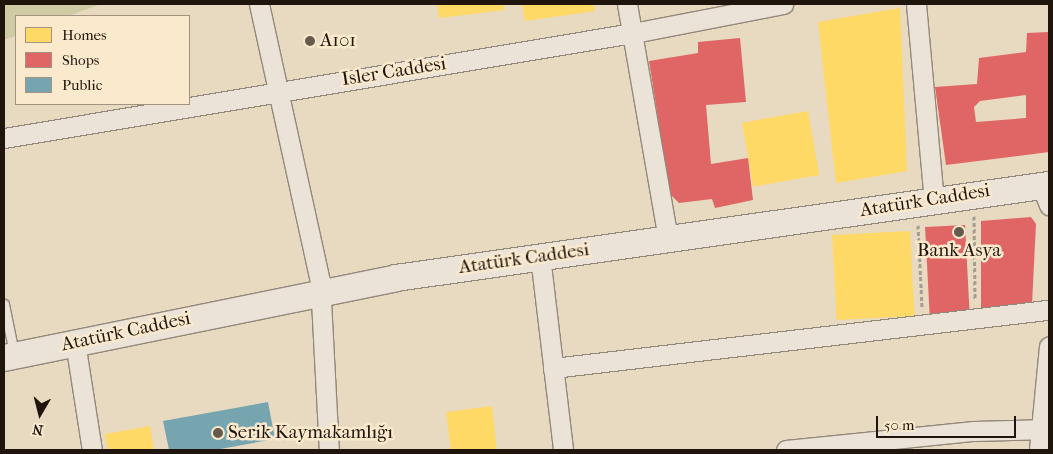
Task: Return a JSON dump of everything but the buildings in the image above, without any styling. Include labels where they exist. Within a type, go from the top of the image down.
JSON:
[{"type":"main road","name":"Atatürk Caddesi","points":[[9,357],[321,293],[540,256],[973,194],[1047,192]]},
{"type":"street","points":[[258,4],[321,293],[329,450]]},
{"type":"street","points":[[627,4],[668,239]]},
{"type":"street","name":"Isler Caddesi","points":[[4,138],[633,33],[783,4]]},
{"type":"street","points":[[916,4],[926,202]]},
{"type":"street","points":[[540,256],[563,450]]},
{"type":"street","points":[[553,368],[1049,310]]},
{"type":"street","points":[[75,342],[92,450]]},
{"type":"street","points":[[1039,450],[1044,428],[1049,346]]},
{"type":"street","points":[[786,450],[1044,428]]},
{"type":"lane","points":[[4,304],[9,357]]},
{"type":"path","points":[[973,194],[976,318]]},
{"type":"path","points":[[923,324],[926,202]]},
{"type":"shaded area","points":[[4,4],[101,4],[71,15],[15,15],[15,36],[4,40]]},
{"type":"place","name":"A101","points":[[310,41]]},
{"type":"place","name":"Bank Asya","points":[[959,232]]},
{"type":"place","name":"Serik Kaymakamlığı","points":[[218,433]]}]
